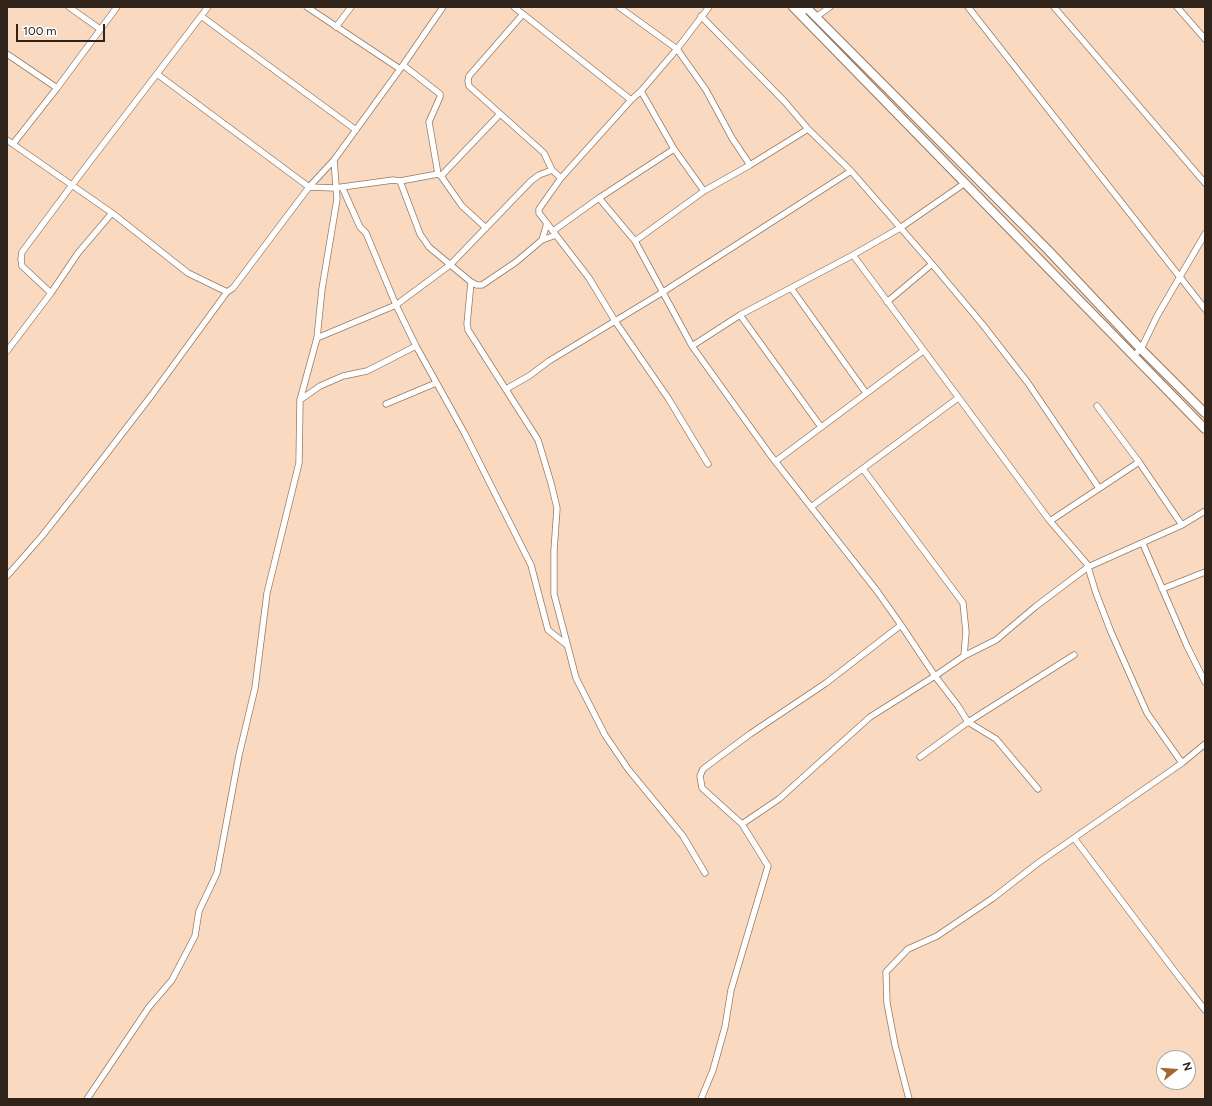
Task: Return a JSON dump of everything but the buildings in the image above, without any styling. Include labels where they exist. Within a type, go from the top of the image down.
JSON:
[{"type":"main road","points":[[793,7],[1205,429]]},
{"type":"main road","points":[[800,14],[806,7],[1049,251],[1141,349],[1205,413]]},
{"type":"street","points":[[69,7],[100,29]]},
{"type":"street","points":[[13,144],[57,88],[116,7]]},
{"type":"street","points":[[51,293],[22,266],[22,252],[208,7]]},
{"type":"street","points":[[307,7],[336,27],[401,67],[440,94],[429,122],[440,175],[462,206],[486,228]]},
{"type":"street","points":[[336,27],[351,7]]},
{"type":"street","points":[[7,576],[42,536],[103,458],[227,292],[233,288],[309,187],[334,160],[443,7]]},
{"type":"street","points":[[514,7],[631,100]]},
{"type":"street","points":[[619,7],[677,49],[706,90],[732,138],[750,165]]},
{"type":"street","points":[[708,464],[668,398],[615,321],[589,278],[539,213],[539,209],[560,178],[641,91],[677,49],[709,7]]},
{"type":"street","points":[[816,17],[830,7]]},
{"type":"street","points":[[968,7],[1205,308]]},
{"type":"street","points":[[1054,7],[1205,183]]},
{"type":"street","points":[[1178,7],[1205,39]]},
{"type":"street","points":[[523,14],[469,76],[469,86],[544,153],[552,170],[560,178]]},
{"type":"street","points":[[201,16],[356,130]]},
{"type":"street","points":[[701,16],[785,102],[808,129],[851,171],[932,264],[983,325],[1028,383],[1099,488]]},
{"type":"street","points":[[7,54],[57,88]]},
{"type":"street","points":[[157,74],[309,187],[335,188],[440,175],[500,114]]},
{"type":"street","points":[[641,91],[674,149],[704,191]]},
{"type":"street","points":[[635,241],[704,191],[750,165],[808,129]]},
{"type":"street","points":[[7,140],[112,213],[188,273],[227,292]]},
{"type":"street","points":[[400,181],[420,234],[429,247],[471,282],[477,285],[482,285],[516,262],[542,240],[554,233],[599,198],[674,149]]},
{"type":"street","points":[[88,1097],[149,1007],[172,980],[195,936],[199,911],[217,873],[239,755],[255,688],[267,593],[298,463],[300,400],[317,338],[322,288],[337,199],[334,160]]},
{"type":"street","points":[[317,338],[396,305],[450,265],[531,181],[539,175],[552,170]]},
{"type":"street","points":[[506,390],[549,361],[663,292],[851,171]]},
{"type":"street","points":[[692,346],[740,315],[900,228],[965,183]]},
{"type":"street","points":[[342,187],[360,227],[366,233],[396,305],[416,346],[466,434],[531,565],[548,630],[567,646]]},
{"type":"street","points":[[599,198],[635,241],[692,346],[776,461],[901,625],[968,722],[996,739],[1038,789]]},
{"type":"street","points":[[7,351],[51,293],[78,253],[112,213]]},
{"type":"street","points":[[542,240],[547,223]]},
{"type":"street","points":[[1133,356],[1141,349],[1179,276],[1205,234]]},
{"type":"street","points":[[852,255],[1050,521],[1087,564],[1111,632],[1147,712],[1182,763]]},
{"type":"street","points":[[887,302],[932,264]]},
{"type":"street","points":[[471,282],[467,324],[468,330],[538,440],[551,483],[557,508],[554,551],[554,594],[576,678],[606,735],[628,769],[683,836],[705,873]]},
{"type":"street","points":[[791,288],[866,393]]},
{"type":"street","points":[[740,315],[821,427]]},
{"type":"street","points":[[300,400],[320,386],[343,376],[367,371],[416,346]]},
{"type":"street","points":[[776,461],[923,351]]},
{"type":"street","points":[[386,404],[436,383]]},
{"type":"street","points":[[811,507],[958,398]]},
{"type":"street","points":[[1097,406],[1139,462],[1182,525]]},
{"type":"street","points":[[1050,521],[1139,462]]},
{"type":"street","points":[[863,469],[963,603],[966,632],[964,656]]},
{"type":"street","points":[[742,824],[779,799],[870,717],[964,656],[996,640],[1035,607],[1088,567],[1143,544],[1182,525],[1205,511]]},
{"type":"street","points":[[1143,544],[1187,646],[1205,682]]},
{"type":"street","points":[[1162,589],[1205,572]]},
{"type":"street","points":[[701,1099],[713,1070],[725,1027],[731,990],[768,866],[742,824],[702,788],[700,776],[703,769],[750,734],[826,682],[901,625]]},
{"type":"street","points":[[920,757],[968,722],[1074,655]]},
{"type":"street","points":[[909,1099],[894,1045],[887,1004],[886,972],[908,949],[937,936],[1038,863],[1182,763],[1205,744]]},
{"type":"street","points":[[1074,838],[1205,1010]]}]
